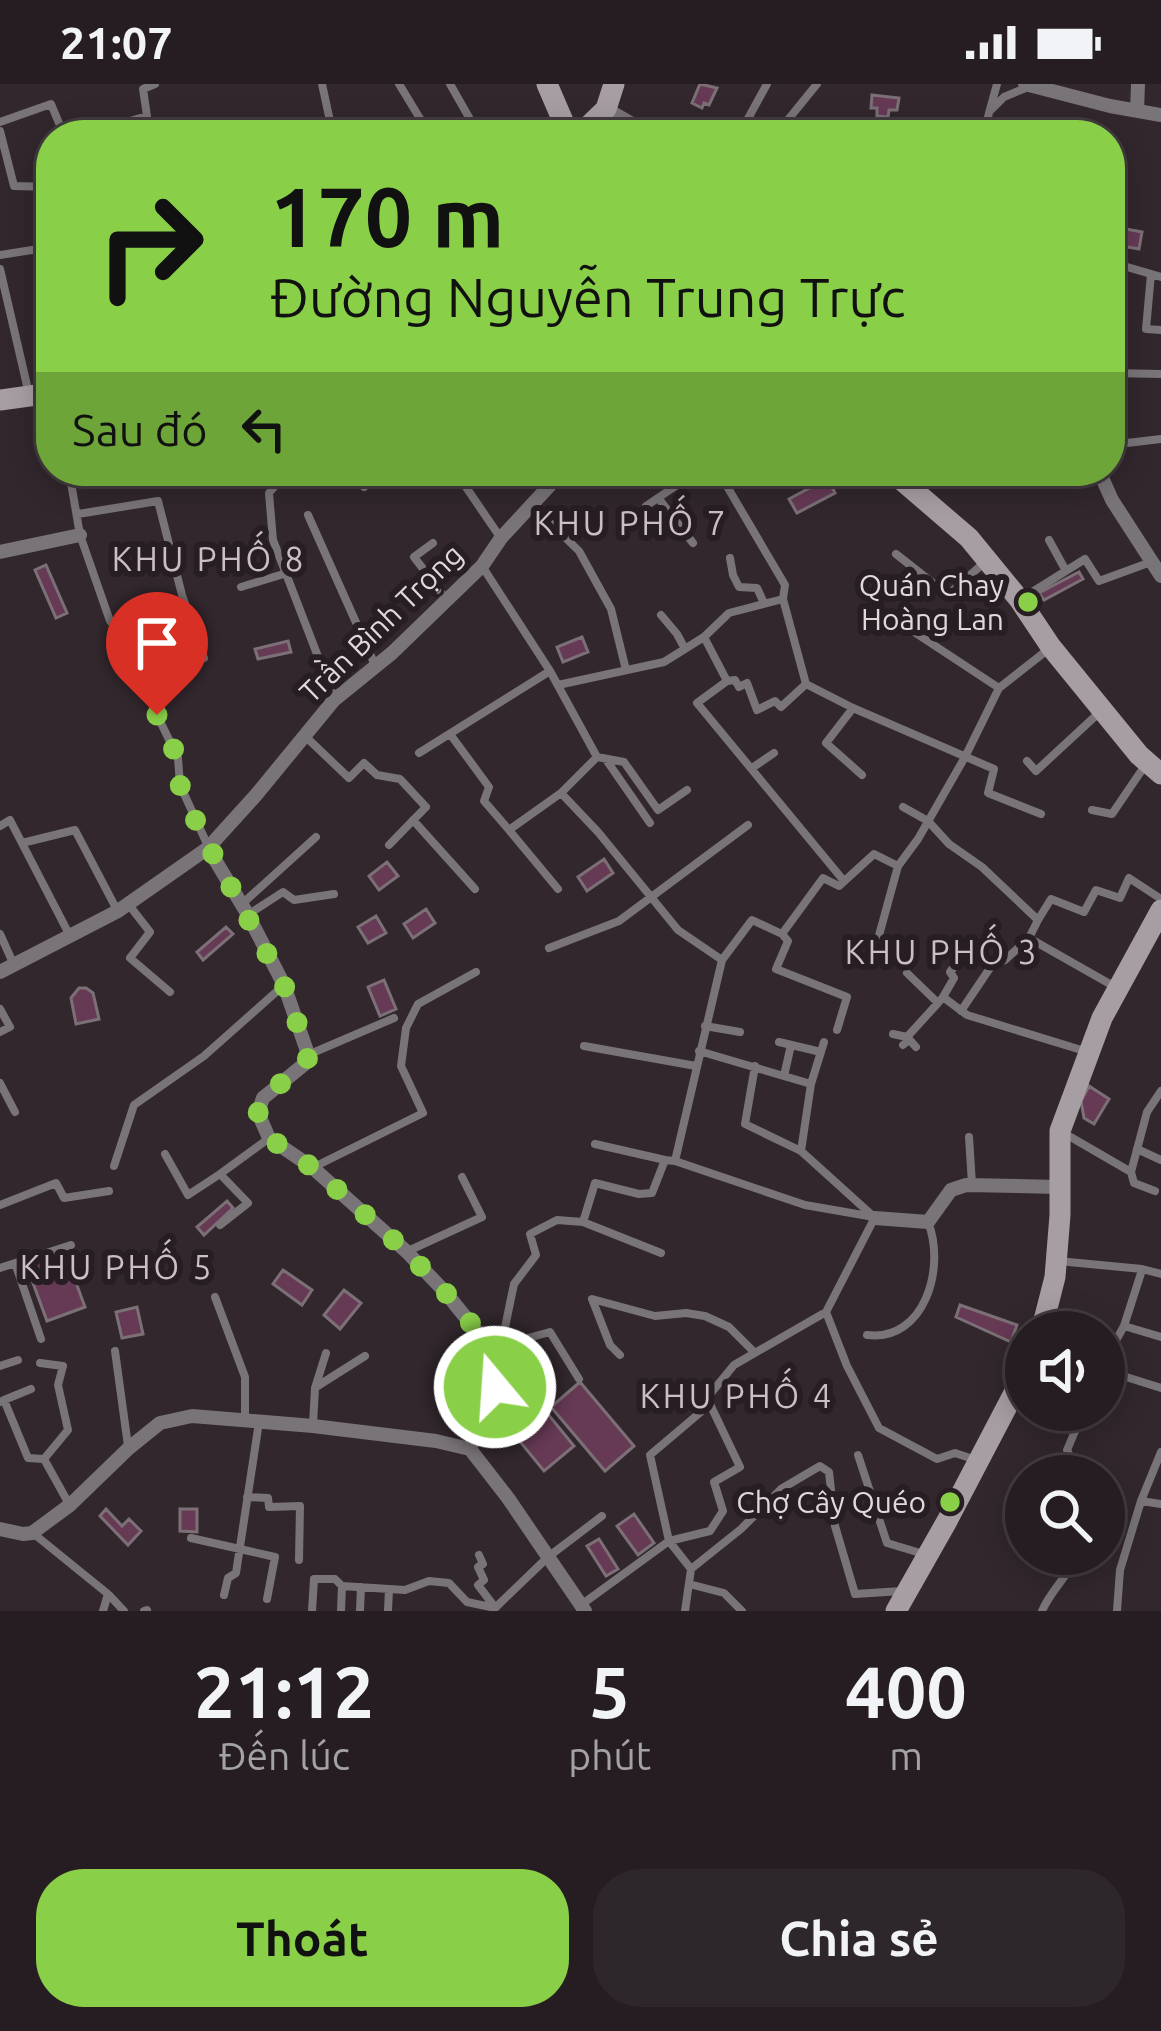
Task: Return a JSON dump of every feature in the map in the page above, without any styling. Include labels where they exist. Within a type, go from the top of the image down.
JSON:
[{"type":"street","points":[[547,84],[563,120]]},
{"type":"street","points":[[595,120],[606,110],[614,84]]},
{"type":"street","points":[[1025,84],[1161,115]]},
{"type":"street","points":[[1137,111],[1138,84]]},
{"type":"street","points":[[606,110],[626,120]]},
{"type":"street","points":[[0,400],[36,395]]},
{"type":"street","name":"Trần Bình Trọng","points":[[7,969],[123,908],[208,848],[334,700],[482,566],[501,538],[550,486]]},
{"type":"street","points":[[908,486],[969,538],[1052,647],[1154,768]]},
{"type":"street","points":[[1106,486],[1156,569]]},
{"type":"street","points":[[0,551],[80,535]]},
{"type":"street","points":[[208,848],[284,985],[308,1054],[307,1062],[263,1098],[258,1113],[269,1138],[313,1168],[407,1252],[491,1348],[495,1387],[470,1449]]},
{"type":"street","points":[[1046,1311],[1055,1277],[1060,1215],[1060,1131],[1102,1018],[1161,910]]},
{"type":"street","points":[[875,1218],[928,1222],[951,1190],[972,1185],[1059,1187]]},
{"type":"street","points":[[896,1611],[1005,1409]]},
{"type":"street","points":[[0,1528],[32,1533],[160,1423],[192,1416],[436,1441],[470,1449],[583,1608]]},
{"type":"lane","points":[[133,120],[147,116],[143,89],[155,84]]},
{"type":"lane","points":[[322,84],[330,120]]},
{"type":"lane","points":[[399,84],[421,120]]},
{"type":"lane","points":[[450,84],[470,120]]},
{"type":"lane","points":[[747,120],[767,84]]},
{"type":"lane","points":[[788,120],[817,84]]},
{"type":"lane","points":[[987,120],[997,84]]},
{"type":"lane","points":[[989,111],[1004,97],[1034,86]]},
{"type":"lane","points":[[0,122],[51,104],[58,120]]},
{"type":"lane","points":[[0,131],[14,186],[36,187]]},
{"type":"lane","points":[[0,255],[36,249]]},
{"type":"lane","points":[[1125,266],[1156,275],[1145,329],[1161,331]]},
{"type":"lane","points":[[0,269],[36,382]]},
{"type":"lane","points":[[1125,373],[1161,374]]},
{"type":"lane","points":[[1125,444],[1161,440]]},
{"type":"lane","points":[[72,486],[80,535],[110,621],[135,650],[157,715],[178,758],[180,785],[208,848]]},
{"type":"lane","points":[[275,486],[269,494],[273,540],[334,700]]},
{"type":"lane","points":[[465,486],[501,538]]},
{"type":"lane","points":[[646,506],[677,486]]},
{"type":"lane","points":[[727,486],[785,585],[783,599],[806,685],[994,769],[988,793],[1041,814]]},
{"type":"lane","points":[[659,499],[693,543]]},
{"type":"lane","points":[[78,514],[158,501],[182,596],[204,658]]},
{"type":"lane","points":[[533,506],[579,551],[611,609],[626,670]]},
{"type":"lane","points":[[308,515],[375,667]]},
{"type":"lane","points":[[1048,540],[1066,571]]},
{"type":"lane","points":[[433,543],[414,557],[447,600]]},
{"type":"lane","points":[[896,554],[950,593],[987,560]]},
{"type":"lane","points":[[730,559],[739,587],[757,588],[764,603]]},
{"type":"lane","points":[[1019,599],[1085,559],[1099,581],[1156,569]]},
{"type":"lane","points":[[482,566],[602,759],[650,823]]},
{"type":"lane","points":[[241,587],[287,573]]},
{"type":"lane","points":[[558,685],[664,662],[704,637],[730,613],[783,599]]},
{"type":"lane","points":[[661,615],[685,649]]},
{"type":"lane","points":[[911,630],[999,688]]},
{"type":"lane","points":[[704,637],[727,681]]},
{"type":"lane","points":[[878,939],[898,866],[965,757],[999,688],[1052,647]]},
{"type":"lane","points":[[419,753],[550,671]]},
{"type":"lane","points":[[806,685],[781,707],[775,701],[757,710],[747,682],[740,687],[735,680],[697,703],[844,881]]},
{"type":"lane","points":[[853,708],[826,742],[862,775]]},
{"type":"lane","points":[[1027,761],[1036,771],[1103,709]]},
{"type":"lane","points":[[450,734],[489,787],[484,801],[558,889]]},
{"type":"lane","points":[[304,736],[349,778],[364,763],[377,775],[400,779],[426,807],[388,845]]},
{"type":"lane","points":[[752,768],[774,753]]},
{"type":"lane","points":[[509,830],[602,759],[624,762],[658,810],[686,790]]},
{"type":"lane","points":[[1092,810],[1112,814],[1154,768]]},
{"type":"lane","points":[[561,793],[678,930],[722,960]]},
{"type":"lane","points":[[903,807],[928,821],[1038,920]]},
{"type":"lane","points":[[0,826],[10,820],[71,937]]},
{"type":"lane","points":[[413,820],[475,889]]},
{"type":"lane","points":[[549,948],[619,921],[748,825]]},
{"type":"lane","points":[[22,843],[75,830],[123,908],[150,932],[130,958],[170,992]]},
{"type":"lane","points":[[245,909],[316,837]]},
{"type":"lane","points":[[782,934],[823,878],[839,886],[874,854],[898,866]]},
{"type":"lane","points":[[961,1011],[992,965],[1006,960],[1029,938],[1051,899],[1084,912],[1096,890],[1120,898],[1129,878],[1161,899]]},
{"type":"lane","points":[[245,909],[283,892],[294,900],[334,894]]},
{"type":"lane","points":[[583,1222],[595,1183],[652,1193],[670,1161],[722,960],[752,920],[788,941],[776,969],[847,997],[837,1030]]},
{"type":"lane","points":[[0,934],[7,969]]},
{"type":"lane","points":[[1029,938],[1118,989]]},
{"type":"lane","points":[[905,1041],[940,1000],[954,978],[950,972],[958,960]]},
{"type":"lane","points":[[313,1168],[423,1113],[401,1066],[406,1028],[418,1004],[476,972]]},
{"type":"lane","points":[[907,973],[967,1015],[1090,1053]]},
{"type":"lane","points":[[115,1166],[134,1105],[204,1057],[284,985]]},
{"type":"lane","points":[[0,1009],[10,1027],[0,1032]]},
{"type":"lane","points":[[308,1054],[394,1018]]},
{"type":"lane","points":[[706,1026],[740,1033]]},
{"type":"lane","points":[[892,1034],[916,1047]]},
{"type":"lane","points":[[779,1042],[822,1047],[801,1151]]},
{"type":"lane","points":[[784,1076],[790,1045]]},
{"type":"lane","points":[[584,1046],[696,1066]]},
{"type":"lane","points":[[699,1051],[811,1084]]},
{"type":"lane","points":[[755,1066],[745,1124],[801,1151],[875,1218]]},
{"type":"lane","points":[[0,1083],[15,1112]]},
{"type":"lane","points":[[1155,1191],[1134,1183],[1131,1172],[1147,1112],[1161,1091]]},
{"type":"lane","points":[[1060,1131],[1131,1172]]},
{"type":"lane","points":[[969,1137],[972,1185]]},
{"type":"lane","points":[[165,1154],[188,1195],[269,1138]]},
{"type":"lane","points":[[595,1144],[670,1161],[805,1204],[875,1218]]},
{"type":"lane","points":[[1137,1149],[1161,1160]]},
{"type":"lane","points":[[220,1174],[248,1203],[220,1225]]},
{"type":"lane","points":[[407,1252],[482,1217],[462,1177]]},
{"type":"lane","points":[[0,1205],[56,1183],[64,1198],[109,1191]]},
{"type":"lane","points":[[691,1569],[669,1540],[650,1455],[702,1411],[734,1365],[826,1312],[875,1218]]},
{"type":"lane","points":[[491,1348],[503,1336],[514,1284],[536,1255],[530,1234],[557,1220],[583,1222],[661,1253]]},
{"type":"lane","points":[[867,1335],[899,1332],[912,1322],[928,1294],[934,1255],[928,1222]]},
{"type":"lane","points":[[0,1268],[71,1245]]},
{"type":"lane","points":[[1056,1261],[1161,1274]]},
{"type":"lane","points":[[15,1263],[40,1339]]},
{"type":"lane","points":[[1125,1323],[1142,1269]]},
{"type":"lane","points":[[215,1297],[245,1377],[252,1420],[248,1497],[236,1573],[228,1578],[224,1595]]},
{"type":"lane","points":[[620,1355],[610,1345],[592,1299],[655,1316],[705,1316],[728,1327],[754,1352]]},
{"type":"lane","points":[[826,1312],[879,1428],[937,1460],[956,1453],[977,1461]]},
{"type":"lane","points":[[1125,1326],[1161,1337]]},
{"type":"lane","points":[[491,1348],[550,1332],[579,1379]]},
{"type":"lane","points":[[115,1352],[129,1448]]},
{"type":"lane","points":[[313,1426],[315,1388],[326,1353]]},
{"type":"lane","points":[[315,1388],[365,1356]]},
{"type":"lane","points":[[0,1366],[18,1360]]},
{"type":"lane","points":[[40,1364],[63,1366],[58,1385],[68,1430],[44,1459]]},
{"type":"lane","points":[[1125,1374],[1161,1388]]},
{"type":"lane","points":[[31,1389],[2,1401],[28,1458],[44,1459]]},
{"type":"lane","points":[[583,1608],[669,1540],[710,1531],[723,1511],[714,1482],[740,1467],[707,1398]]},
{"type":"lane","points":[[1117,1611],[1120,1570],[1161,1452]]},
{"type":"lane","points":[[858,1455],[887,1543],[928,1555]]},
{"type":"lane","points":[[44,1459],[70,1505]]},
{"type":"lane","points":[[685,1611],[691,1569],[781,1489],[820,1466],[829,1472],[835,1526],[855,1594],[909,1590]]},
{"type":"lane","points":[[248,1497],[268,1498],[269,1507],[300,1505],[299,1560]]},
{"type":"lane","points":[[1142,1501],[1161,1504]]},
{"type":"lane","points":[[491,1610],[548,1557],[602,1516]]},
{"type":"lane","points":[[32,1533],[124,1611]]},
{"type":"lane","points":[[191,1538],[275,1558],[267,1599]]},
{"type":"lane","points":[[479,1555],[484,1580],[478,1585],[491,1610]]},
{"type":"lane","points":[[1042,1611],[1067,1575]]},
{"type":"lane","points":[[312,1611],[314,1579],[405,1590],[429,1581],[449,1583],[466,1603],[491,1610]]},
{"type":"lane","points":[[689,1583],[724,1593],[742,1611]]},
{"type":"lane","points":[[341,1611],[342,1586]]},
{"type":"lane","points":[[360,1611],[361,1587]]},
{"type":"lane","points":[[388,1611],[389,1589]]},
{"type":"lane","points":[[103,1611],[108,1594]]},
{"type":"building","points":[[700,84],[717,88],[709,105],[704,103],[702,108],[692,103]]},
{"type":"building","points":[[872,95],[899,98],[897,110],[889,110],[888,117],[877,116],[877,108],[871,108]]},
{"type":"building","points":[[1125,229],[1142,232],[1139,249],[1125,247]]},
{"type":"building","points":[[813,486],[832,486],[835,493],[797,513],[789,499]]},
{"type":"building","points":[[46,565],[67,613],[56,618],[35,570]]},
{"type":"building","points":[[1079,572],[1083,579],[1044,600],[1039,593]]},
{"type":"building","points":[[582,637],[588,652],[563,662],[557,647]]},
{"type":"building","points":[[288,641],[291,652],[258,659],[255,649]]},
{"type":"building","points":[[604,859],[613,873],[587,891],[578,877]]},
{"type":"building","points":[[387,862],[398,876],[379,890],[369,876]]},
{"type":"building","points":[[426,909],[435,923],[413,938],[404,924]]},
{"type":"building","points":[[376,916],[386,933],[368,943],[358,927]]},
{"type":"building","points":[[226,927],[233,934],[203,960],[197,952]]},
{"type":"building","points":[[384,980],[396,1009],[380,1016],[368,987]]},
{"type":"building","points":[[79,988],[93,993],[99,1019],[76,1024],[71,998]]},
{"type":"building","points":[[1089,1086],[1109,1099],[1094,1124],[1084,1118],[1081,1101]]},
{"type":"building","points":[[227,1201],[233,1208],[204,1235],[197,1227]]},
{"type":"building","points":[[64,1250],[85,1307],[47,1321],[26,1264]]},
{"type":"building","points":[[283,1270],[312,1290],[302,1305],[273,1284]]},
{"type":"building","points":[[344,1290],[361,1303],[340,1329],[324,1315]]},
{"type":"building","points":[[960,1305],[1005,1321],[1005,1339],[956,1317]]},
{"type":"building","points":[[137,1307],[143,1334],[122,1338],[116,1312]]},
{"type":"building","points":[[580,1382],[634,1446],[605,1471],[551,1407]]},
{"type":"building","points":[[538,1402],[574,1446],[544,1471],[508,1427]]},
{"type":"building","points":[[106,1509],[122,1526],[129,1519],[141,1531],[128,1545],[100,1516]]},
{"type":"building","points":[[180,1509],[197,1509],[197,1532],[180,1531]]},
{"type":"building","points":[[634,1514],[654,1543],[638,1555],[617,1526]]},
{"type":"building","points":[[599,1539],[618,1569],[606,1576],[587,1546]]},
{"type":"place","name":"Quán Chay Hoàng Lan","points":[[1028,602]]},
{"type":"place","name":"Chợ Cây Quéo","points":[[950,1502]]},
{"type":"district","name":"KHU PHỐ 7","points":[[631,522]]},
{"type":"district","name":"KHU PHỐ 8","points":[[209,558]]},
{"type":"district","name":"KHU PHỐ 3","points":[[942,951]]},
{"type":"district","name":"KHU PHỐ 5","points":[[117,1266]]},
{"type":"district","name":"KHU PHỐ 4","points":[[737,1395]]},
{"type":"route","points":[[157,715],[178,758],[180,785],[199,828],[284,985],[308,1054],[307,1062],[263,1098],[258,1113],[269,1138],[313,1168],[446,1293],[491,1348],[495,1387]]}]
